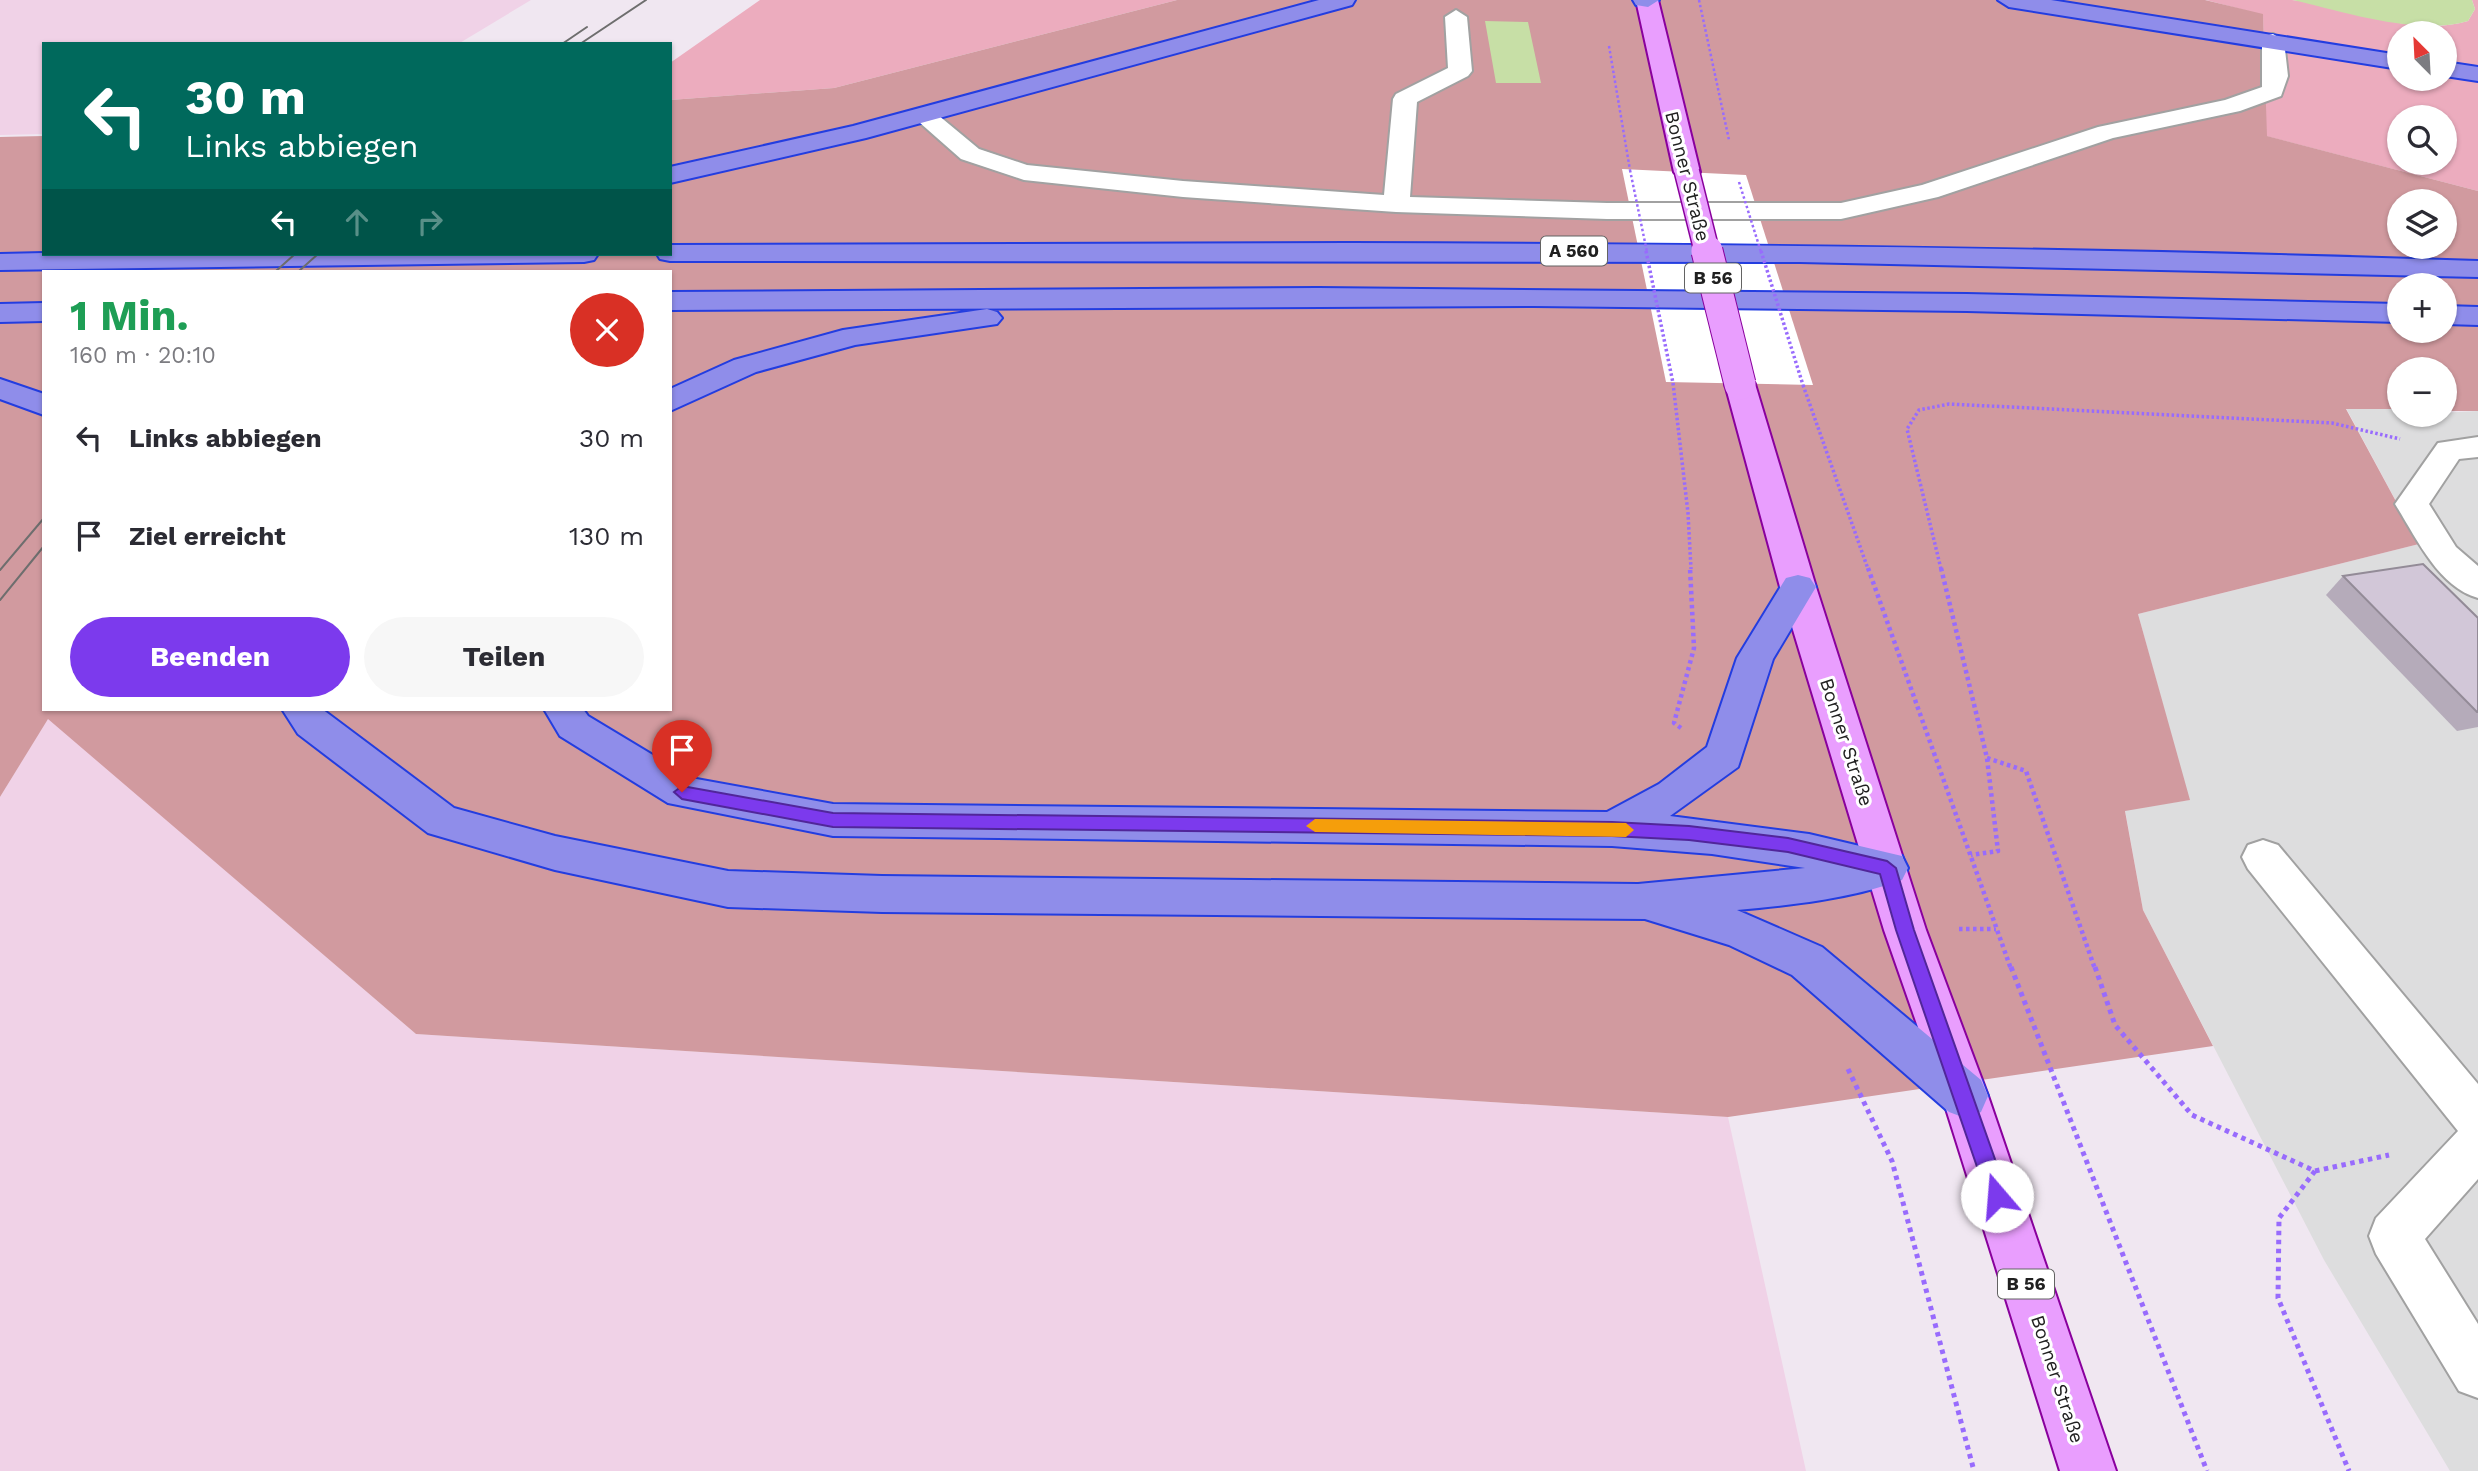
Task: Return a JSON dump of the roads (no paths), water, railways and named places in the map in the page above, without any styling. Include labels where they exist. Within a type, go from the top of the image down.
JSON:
[{"type":"highway","points":[[672,175],[741,161],[923,115],[1344,0]]},
{"type":"highway","points":[[2009,0],[2387,60]]},
{"type":"highway","points":[[2457,71],[2478,74]]},
{"type":"highway","name":"A 560","points":[[672,253],[1796,251],[2251,260],[2478,269]]},
{"type":"highway","points":[[0,256],[42,252]]},
{"type":"highway","points":[[0,262],[438,256]]},
{"type":"highway","points":[[672,301],[1080,295],[2028,302],[2387,313]]},
{"type":"highway","points":[[672,400],[744,366],[853,336],[975,319],[1377,299]]},
{"type":"highway","points":[[0,313],[42,312]]},
{"type":"highway","points":[[2457,315],[2478,316]]},
{"type":"highway","points":[[0,388],[42,404]]},
{"type":"highway","points":[[1612,829],[1673,795],[1724,756],[1755,658],[1798,587]]},
{"type":"highway","points":[[302,711],[312,724],[442,821],[555,853],[728,889],[882,894],[1638,902],[1802,886],[1887,868]]},
{"type":"highway","points":[[564,711],[574,726],[682,792],[833,820],[1612,829],[1689,833],[1788,845],[1887,868]]},
{"type":"highway","points":[[1638,902],[1738,929],[1807,961],[1965,1096]]},
{"type":"main road","name":"Bonner Straße","points":[[1647,0],[1740,384],[1798,587],[1905,930],[1965,1096],[2088,1471]]},
{"type":"street","points":[[1396,204],[1405,99],[1460,71],[1456,17]]},
{"type":"street","points":[[923,115],[970,154],[1024,172],[1183,189],[1396,204],[1607,211],[1841,211],[1929,191],[2107,132],[2231,106],[2273,91],[2276,76],[2273,41]]},
{"type":"street","points":[[2463,449],[2412,504],[2444,555],[2478,586]]},
{"type":"street","points":[[2263,857],[2478,1120]]},
{"type":"street","points":[[2478,1144],[2394,1236],[2478,1372]]},
{"type":"tram line","points":[[583,42],[646,0]]},
{"type":"tram line","points":[[565,42],[587,27]]},
{"type":"tram line","points":[[277,270],[293,256]]},
{"type":"tram line","points":[[300,270],[316,256]]},
{"type":"tram line","points":[[0,570],[42,520]]},
{"type":"tram line","points":[[0,600],[42,548]]}]
